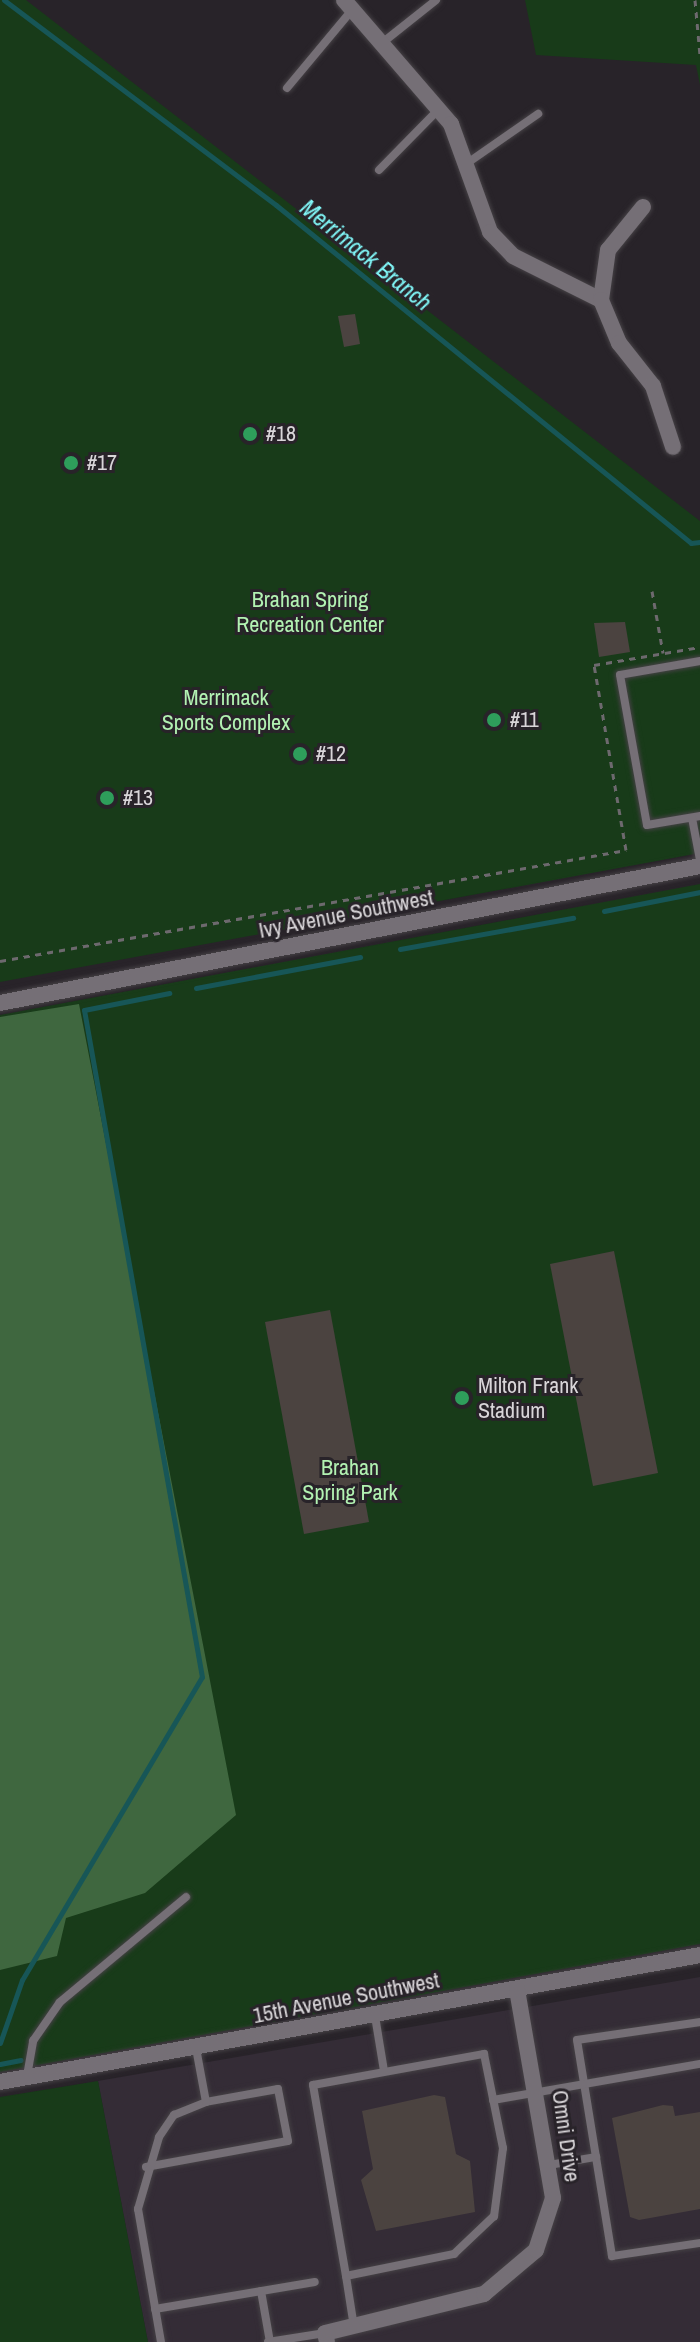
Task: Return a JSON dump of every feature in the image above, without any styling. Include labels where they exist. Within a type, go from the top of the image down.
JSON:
[{"type":"street","points":[[348,5],[439,110],[466,164],[490,232],[513,256],[601,300]]},
{"type":"street","points":[[643,207],[608,250],[601,300],[619,343],[653,386],[673,447]]},
{"type":"street","name":"Ivy Avenue Southwest","points":[[0,1003],[700,866]]},
{"type":"street","name":"15th Avenue Southwest","points":[[0,2082],[700,1955]]},
{"type":"street","name":"Omni Drive","points":[[326,2337],[358,2332],[494,2285],[536,2250],[553,2198],[538,2092],[517,1989]]},
{"type":"lane","points":[[382,43],[436,0]]},
{"type":"lane","points":[[287,88],[348,5]]},
{"type":"lane","points":[[379,170],[439,110]]},
{"type":"lane","points":[[466,164],[538,114]]},
{"type":"lane","points":[[700,661],[620,675],[647,825],[696,817],[700,860]]},
{"type":"lane","points":[[27,2077],[33,2041],[60,2002],[186,1897]]},
{"type":"lane","points":[[375,2016],[384,2071]]},
{"type":"lane","points":[[700,2022],[577,2040],[612,2256],[700,2243]]},
{"type":"lane","points":[[196,2048],[206,2102]]},
{"type":"lane","points":[[346,2276],[454,2254],[477,2239],[503,2186],[484,2054],[313,2085],[346,2276],[358,2332]]},
{"type":"lane","points":[[493,2100],[700,2064]]},
{"type":"lane","points":[[146,2167],[288,2141],[278,2089],[206,2102],[174,2115],[146,2167],[138,2209],[161,2342]]},
{"type":"lane","points":[[549,2165],[596,2157]]},
{"type":"lane","points":[[155,2309],[315,2282]]},
{"type":"lane","points":[[261,2291],[269,2342],[326,2337]]},
{"type":"path","points":[[695,0],[700,55]]},
{"type":"path","points":[[652,591],[663,653]]},
{"type":"path","points":[[0,961],[626,850]]},
{"type":"shaded area","points":[[700,1977],[700,2342],[148,2342],[98,2081]]},
{"type":"green space","name":"Brahan Spring Recreation Center","points":[[0,0],[26,0],[700,521],[700,853],[0,982]]},
{"type":"green space","points":[[525,0],[700,0],[700,85],[696,65],[536,55]]},
{"type":"green space","name":"Brahan Spring Park","points":[[700,884],[700,1944],[0,2072],[0,1015]]},
{"type":"green space","points":[[79,1004],[236,1815],[145,1893],[66,1918],[57,1956],[0,1970],[0,1017]]},
{"type":"green space","points":[[98,2081],[148,2342],[0,2342],[0,2097]]},
{"type":"building","points":[[355,314],[360,344],[344,347],[338,316]]},
{"type":"building","points":[[625,622],[630,652],[599,657],[594,623]]},
{"type":"building","points":[[614,1251],[658,1473],[593,1486],[550,1264]]},
{"type":"building","points":[[330,1310],[369,1522],[304,1534],[265,1322]]},
{"type":"building","points":[[434,2095],[445,2097],[456,2154],[470,2161],[475,2212],[376,2231],[361,2180],[373,2169],[362,2111]]},
{"type":"building","points":[[663,2105],[673,2106],[675,2116],[700,2112],[700,2209],[639,2220],[630,2217],[612,2118]]},
{"type":"waterway","name":"Merrimack Branch","points":[[4,0],[276,205],[691,543],[700,542]]},
{"type":"waterway","points":[[604,911],[700,892]]},
{"type":"waterway","points":[[400,949],[573,918]]},
{"type":"waterway","points":[[196,988],[360,957]]},
{"type":"waterway","points":[[0,2043],[22,1980],[202,1677],[84,1010],[169,993]]},
{"type":"waterway","points":[[0,2064],[21,2060]]},
{"type":"place","name":"#18","points":[[250,434]]},
{"type":"place","name":"#17","points":[[71,463]]},
{"type":"place","name":"#11","points":[[494,720]]},
{"type":"place","name":"#12","points":[[300,754]]},
{"type":"place","name":"#13","points":[[107,798]]},
{"type":"place","name":"Milton Frank Stadium","points":[[462,1398]]},
{"type":"park label","name":"Merrimack Sports Complex","points":[[226,710]]}]
